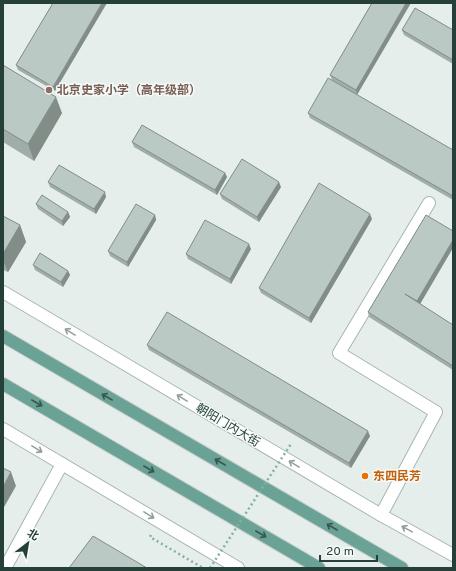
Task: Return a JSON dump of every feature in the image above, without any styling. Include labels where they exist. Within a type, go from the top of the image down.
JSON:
[{"type":"main road","points":[[3,336],[402,568]]},
{"type":"main road","points":[[3,384],[319,568]]},
{"type":"street","points":[[380,515],[436,412],[339,353],[429,203]]},
{"type":"street","name":"朝阳门内大街","points":[[3,292],[380,515],[453,555]]},
{"type":"street","points":[[3,429],[238,568]]},
{"type":"street","points":[[5,568],[62,464]]},
{"type":"path","points":[[210,568],[291,444]]},
{"type":"path","points":[[150,537],[203,568]]},
{"type":"building","points":[[53,3],[102,3],[53,87],[16,65]]},
{"type":"building","points":[[372,3],[406,3],[356,90],[330,75]]},
{"type":"building","points":[[415,8],[453,30],[453,60],[402,30]]},
{"type":"building","points":[[3,65],[56,97],[28,144],[3,129]]},
{"type":"building","points":[[328,78],[453,150],[453,196],[308,113]]},
{"type":"building","points":[[142,125],[225,173],[215,190],[132,142]]},
{"type":"building","points":[[242,159],[279,182],[257,217],[220,194]]},
{"type":"building","points":[[59,165],[105,192],[94,209],[48,182]]},
{"type":"building","points":[[319,183],[370,214],[309,318],[259,288]]},
{"type":"building","points":[[42,195],[68,212],[62,221],[36,204]]},
{"type":"building","points":[[136,204],[155,215],[127,262],[108,251]]},
{"type":"building","points":[[426,215],[453,231],[453,240],[417,301],[405,294],[453,325],[453,366],[368,312]]},
{"type":"building","points":[[3,216],[20,225],[3,254]]},
{"type":"building","points":[[205,220],[249,244],[230,279],[186,254]]},
{"type":"building","points":[[40,253],[68,271],[61,282],[33,265]]},
{"type":"building","points":[[167,312],[368,431],[349,463],[147,345]]},
{"type":"building","points":[[3,468],[11,472],[3,487]]},
{"type":"building","points":[[93,536],[147,568],[69,568]]},
{"type":"place","name":"北京史家小学（高年级部）","points":[[49,90]]},
{"type":"place","name":"东四民芳","points":[[365,476]]}]
